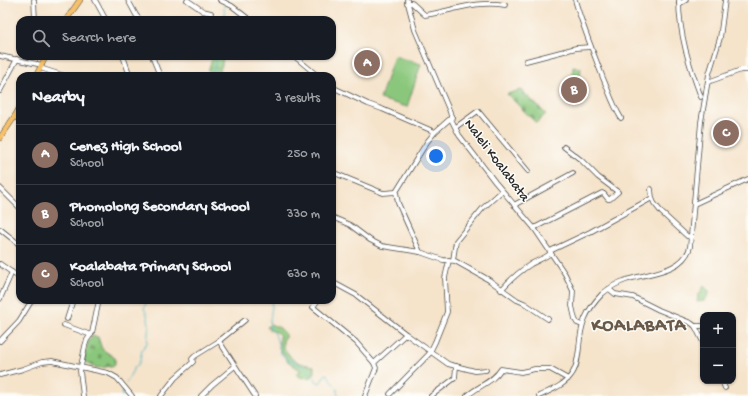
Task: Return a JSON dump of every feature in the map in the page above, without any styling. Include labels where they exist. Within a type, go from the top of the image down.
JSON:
[{"type":"main road","points":[[69,16],[80,0]]},
{"type":"main road","points":[[38,72],[44,60]]},
{"type":"main road","points":[[0,138],[16,120]]},
{"type":"street","points":[[34,0],[34,16]]},
{"type":"street","points":[[95,0],[104,16]]},
{"type":"street","points":[[128,0],[136,16]]},
{"type":"street","points":[[187,0],[203,11],[211,13]]},
{"type":"street","points":[[220,0],[232,6],[245,16]]},
{"type":"street","points":[[575,0],[591,47],[620,118]]},
{"type":"street","points":[[686,0],[679,2],[682,38],[701,97]]},
{"type":"street","points":[[539,396],[557,387],[568,379],[575,368],[582,325],[591,306],[609,289],[626,280],[653,273],[676,264],[688,253],[691,237],[699,135],[708,82],[720,38],[725,0]]},
{"type":"street","points":[[407,2],[412,3],[425,15],[467,4],[496,2],[505,5]]},
{"type":"street","name":"Naleli Koalabata","points":[[407,2],[415,30],[460,135],[502,191],[534,228],[550,252],[573,291],[572,306],[575,319],[582,325]]},
{"type":"street","points":[[526,61],[576,48],[591,47]]},
{"type":"street","points":[[0,56],[16,59]]},
{"type":"street","points":[[0,91],[16,60]]},
{"type":"street","points":[[20,60],[55,72]]},
{"type":"street","points":[[124,60],[129,72]]},
{"type":"street","points":[[154,60],[158,72]]},
{"type":"street","points":[[299,60],[313,72]]},
{"type":"street","points":[[708,82],[741,70],[748,70]]},
{"type":"street","points":[[336,89],[435,132]]},
{"type":"street","points":[[456,127],[478,111],[528,171]]},
{"type":"street","points":[[420,252],[398,203],[396,192],[414,161],[435,132],[452,117]]},
{"type":"street","points":[[534,228],[602,193],[610,199],[618,192],[598,177],[564,146]]},
{"type":"street","points":[[514,205],[573,173]]},
{"type":"street","points":[[336,174],[383,193],[396,192]]},
{"type":"street","points":[[694,204],[748,178]]},
{"type":"street","points":[[0,188],[16,204]]},
{"type":"street","points":[[652,189],[652,198],[662,213],[672,220],[687,236],[691,237]]},
{"type":"street","points":[[390,394],[431,351],[447,312],[445,278],[456,240],[483,208],[502,191]]},
{"type":"street","points":[[501,290],[510,280],[528,266],[550,252],[652,198]]},
{"type":"street","points":[[336,219],[350,225],[370,240],[382,246],[420,252],[443,260],[451,260],[489,280],[501,290],[548,319]]},
{"type":"street","points":[[0,229],[16,242]]},
{"type":"street","points":[[0,264],[16,275]]},
{"type":"street","points":[[0,299],[12,272]]},
{"type":"street","points":[[336,284],[356,294],[406,334],[448,364],[475,371],[486,370]]},
{"type":"street","points":[[609,289],[614,294],[633,297],[659,310],[691,323],[695,326],[700,336]]},
{"type":"street","points":[[0,341],[19,321],[30,304]]},
{"type":"street","points":[[66,319],[72,304]]},
{"type":"street","points":[[83,396],[80,377],[81,367],[85,346],[92,333],[98,304]]},
{"type":"street","points":[[315,304],[313,307],[356,342],[374,363],[376,368],[365,396]]},
{"type":"street","points":[[161,396],[175,378],[193,362],[192,359],[195,356],[219,341],[245,320]]},
{"type":"street","points":[[64,325],[91,335]]},
{"type":"street","points":[[695,326],[700,326]]},
{"type":"street","points":[[374,363],[406,334]]},
{"type":"street","points":[[219,341],[254,396]]},
{"type":"street","points":[[0,375],[46,361],[52,361],[108,373],[117,378],[132,396]]},
{"type":"street","points":[[201,396],[235,366]]},
{"type":"street","points":[[431,396],[454,378],[456,366]]},
{"type":"street","points":[[467,396],[498,375],[501,369],[521,372],[535,369],[550,369],[568,379]]},
{"type":"street","points":[[723,384],[724,388]]},
{"type":"green space","points":[[394,56],[421,64],[407,107],[380,99]]},
{"type":"green space","points":[[212,60],[223,60],[219,72],[208,71]]},
{"type":"green space","points":[[573,67],[581,68],[579,85],[571,83]]},
{"type":"green space","points":[[521,90],[546,114],[536,123],[507,94]]},
{"type":"green space","points":[[704,286],[709,291],[709,294],[704,301],[697,302],[698,296]]},
{"type":"green space","points":[[270,324],[280,328],[286,335],[283,341],[283,347],[293,360],[314,366],[314,375],[312,377],[303,378],[297,375],[296,373],[300,372],[300,370],[286,360],[279,347],[280,336],[268,329],[267,327]]},
{"type":"green space","points":[[93,336],[98,337],[102,349],[115,358],[115,365],[98,368],[90,365],[83,359],[89,340]]},
{"type":"waterway","points":[[224,5],[225,16]]},
{"type":"waterway","points":[[213,72],[216,60]]},
{"type":"waterway","points":[[126,383],[134,368],[140,361],[142,349],[147,343],[149,324],[147,314],[144,309],[146,304]]},
{"type":"waterway","points":[[272,304],[269,327],[275,334],[281,354],[288,360],[305,367],[313,377]]},
{"type":"waterway","points":[[315,378],[316,381],[320,383],[327,374],[335,386]]},
{"type":"waterway","points":[[337,389],[338,396]]},
{"type":"waterway","points":[[122,396],[123,390]]},
{"type":"place","name":"Cenez High School","points":[[367,63]]},
{"type":"place","name":"Phomolong Secondary School","points":[[574,90]]},
{"type":"place","name":"Koalabata Primary School","points":[[726,133]]},
{"type":"district","name":"KOALABATA","points":[[639,326]]}]
